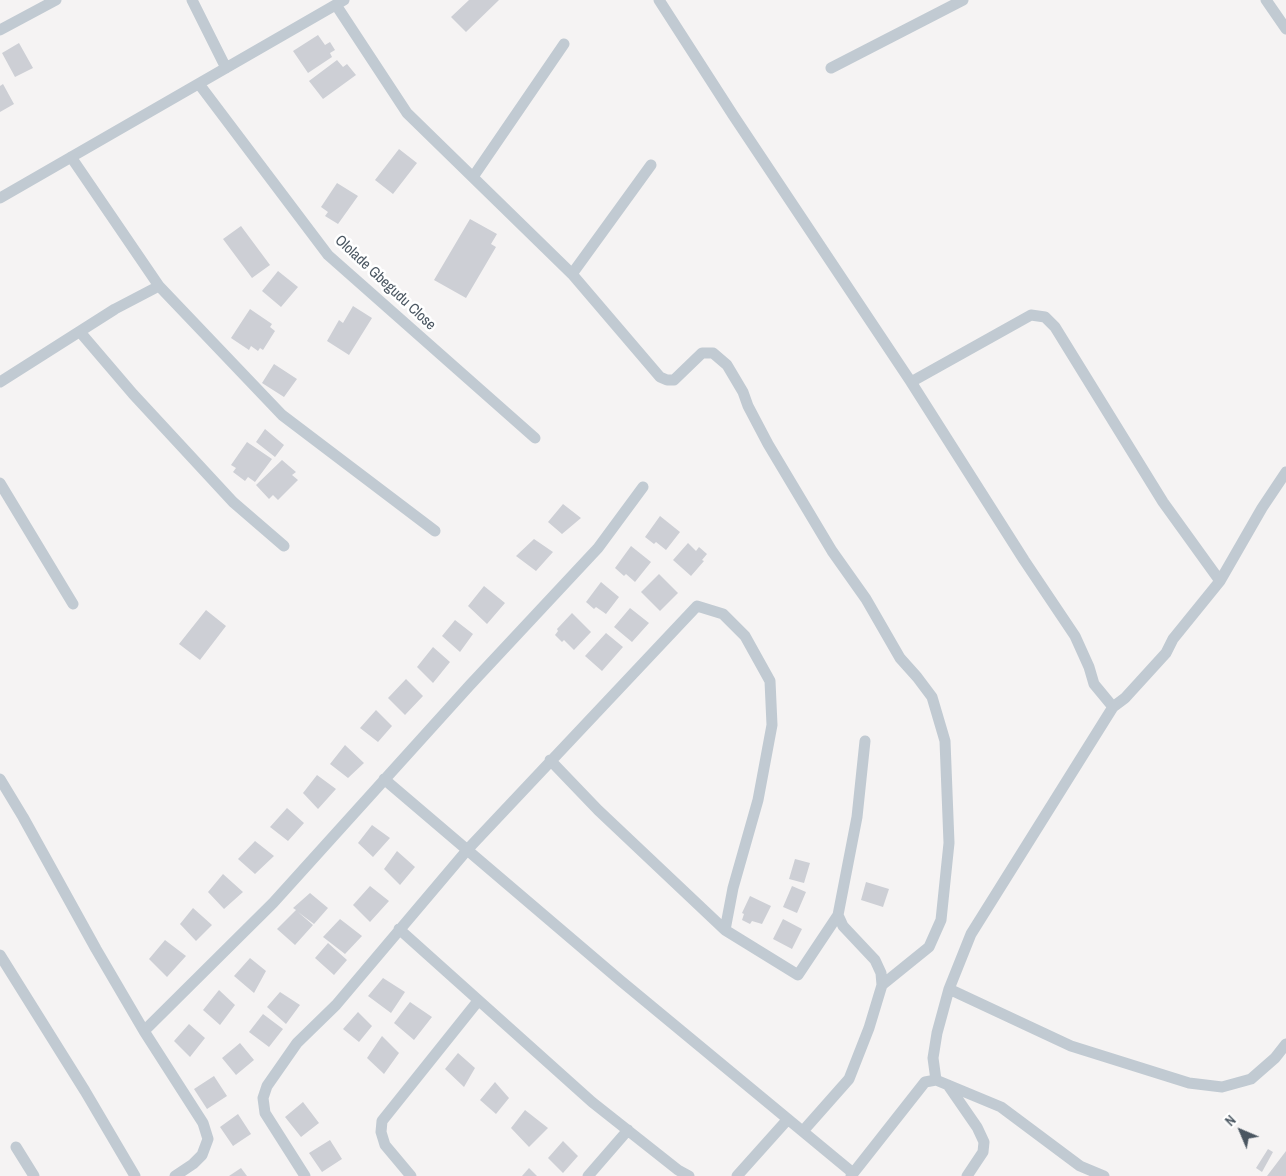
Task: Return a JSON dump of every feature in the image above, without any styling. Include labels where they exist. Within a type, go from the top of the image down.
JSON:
[{"type":"street","points":[[0,30],[56,0]]},
{"type":"street","points":[[192,0],[226,68]]},
{"type":"street","points":[[659,0],[911,382],[1024,560],[1075,636],[1089,667],[1094,684],[1113,707]]},
{"type":"street","points":[[831,68],[963,0]]},
{"type":"street","points":[[1266,0],[1286,30]]},
{"type":"street","points":[[0,198],[340,2],[407,113],[572,274],[660,377],[666,380],[674,380],[702,353],[713,353],[727,365],[743,392],[748,406],[768,444],[832,551],[866,598],[900,658],[932,698],[944,741],[949,843],[941,920],[929,947],[882,986]]},
{"type":"street","points":[[473,178],[564,44]]},
{"type":"street","name":"Ololade Gbegudu Close","points":[[199,84],[328,255],[535,438]]},
{"type":"street","points":[[71,157],[159,286],[282,414],[435,531]]},
{"type":"street","points":[[572,274],[651,165]]},
{"type":"street","points":[[0,382],[115,309],[159,286]]},
{"type":"street","points":[[911,382],[1031,315],[1045,317],[1055,327],[1163,502],[1220,581]]},
{"type":"street","points":[[80,332],[133,394],[233,502],[284,546]]},
{"type":"street","points":[[936,1080],[933,1058],[937,1033],[949,989],[971,934],[1113,707],[1126,698],[1166,653],[1173,639],[1220,581],[1262,508],[1286,472]]},
{"type":"street","points":[[0,483],[73,604]]},
{"type":"street","points":[[144,1031],[273,903],[384,779],[598,548],[643,487]]},
{"type":"street","points":[[305,1176],[265,1114],[263,1098],[267,1086],[297,1043],[336,1005],[468,849],[697,606],[723,614],[745,636],[770,681],[772,725],[758,800],[733,888],[724,930]]},
{"type":"street","points":[[550,760],[598,810],[724,930],[798,975],[838,915],[857,817],[866,741]]},
{"type":"street","points":[[0,779],[144,1031],[203,1123],[208,1139],[202,1155],[193,1164],[175,1176]]},
{"type":"street","points":[[384,779],[621,981],[803,1131],[852,1174],[924,1082],[936,1080],[1001,1107],[1080,1166],[1104,1176]]},
{"type":"street","points":[[803,1131],[849,1079],[869,1028],[882,986],[881,973],[875,960],[843,926],[838,915]]},
{"type":"street","points":[[399,929],[592,1102],[678,1170],[689,1176]]},
{"type":"street","points":[[0,955],[135,1176]]},
{"type":"street","points":[[949,989],[1071,1046],[1189,1083],[1222,1087],[1252,1079],[1275,1058],[1286,1044]]},
{"type":"street","points":[[411,1176],[386,1144],[380,1132],[382,1121],[478,1001]]},
{"type":"street","points":[[948,1085],[977,1127],[984,1142],[983,1152],[967,1176]]},
{"type":"street","points":[[738,1176],[788,1119]]},
{"type":"street","points":[[588,1176],[628,1130]]},
{"type":"street","points":[[16,1146],[34,1176]]},
{"type":"building","points":[[469,0],[499,0],[466,32],[451,17]]},
{"type":"building","points":[[318,35],[325,45],[330,42],[335,50],[330,53],[332,57],[308,73],[293,51]]},
{"type":"building","points":[[19,43],[33,68],[15,77],[2,53]]},
{"type":"building","points":[[337,60],[343,67],[347,64],[356,75],[323,99],[309,81]]},
{"type":"building","points":[[3,84],[14,104],[0,112],[0,86]]},
{"type":"building","points":[[399,149],[417,163],[393,194],[375,180]]},
{"type":"building","points":[[337,183],[358,196],[338,224],[325,216],[328,212],[321,207]]},
{"type":"building","points":[[470,219],[497,234],[491,244],[496,247],[466,298],[434,280]]},
{"type":"building","points":[[241,226],[270,265],[252,278],[223,239]]},
{"type":"building","points":[[278,271],[298,287],[281,307],[262,291]]},
{"type":"building","points":[[353,306],[372,318],[349,355],[327,341],[339,320],[343,323]]},
{"type":"building","points":[[250,309],[272,324],[270,327],[275,331],[263,350],[260,348],[258,351],[251,346],[249,350],[231,338]]},
{"type":"building","points":[[274,364],[297,379],[284,397],[262,383]]},
{"type":"building","points":[[265,429],[284,445],[275,457],[256,442]]},
{"type":"building","points":[[247,442],[272,459],[255,482],[248,477],[245,481],[233,472],[236,468],[231,465]]},
{"type":"building","points":[[282,460],[296,472],[292,475],[298,480],[278,500],[273,495],[269,499],[256,485]]},
{"type":"building","points":[[563,504],[581,518],[562,534],[548,522]]},
{"type":"building","points":[[660,516],[680,532],[666,550],[656,542],[654,544],[645,537]]},
{"type":"building","points":[[534,539],[553,552],[536,571],[516,556]]},
{"type":"building","points":[[688,543],[696,551],[699,547],[707,554],[702,560],[704,561],[691,576],[673,560]]},
{"type":"building","points":[[631,546],[651,562],[635,582],[615,568]]},
{"type":"building","points":[[659,574],[678,593],[660,611],[641,592]]},
{"type":"building","points":[[601,582],[619,597],[606,614],[596,607],[594,609],[586,602]]},
{"type":"building","points":[[484,586],[505,603],[487,624],[468,606]]},
{"type":"building","points":[[630,608],[649,623],[632,642],[614,627]]},
{"type":"building","points":[[206,610],[226,626],[200,660],[179,644]]},
{"type":"building","points":[[572,613],[591,632],[574,650],[564,640],[562,642],[555,635],[558,631],[557,629]]},
{"type":"building","points":[[455,620],[473,634],[460,652],[442,636]]},
{"type":"building","points":[[606,633],[623,647],[602,671],[585,656]]},
{"type":"building","points":[[433,647],[450,662],[433,683],[417,667]]},
{"type":"building","points":[[406,679],[423,696],[405,715],[388,698]]},
{"type":"building","points":[[376,710],[392,726],[378,742],[360,728]]},
{"type":"building","points":[[345,745],[364,763],[348,778],[330,764]]},
{"type":"building","points":[[317,775],[336,789],[318,809],[303,793]]},
{"type":"building","points":[[287,808],[304,823],[288,841],[270,827]]},
{"type":"building","points":[[372,825],[390,838],[373,857],[358,843]]},
{"type":"building","points":[[255,841],[274,856],[255,874],[238,859]]},
{"type":"building","points":[[397,851],[415,867],[400,885],[384,869]]},
{"type":"building","points":[[795,859],[810,863],[804,883],[789,879]]},
{"type":"building","points":[[223,874],[243,892],[224,909],[208,892]]},
{"type":"building","points":[[866,882],[889,889],[883,907],[861,900]]},
{"type":"building","points":[[370,886],[389,901],[370,922],[353,905]]},
{"type":"building","points":[[792,886],[806,892],[797,913],[783,907]]},
{"type":"building","points":[[310,893],[328,908],[314,924],[298,912],[313,925],[295,945],[277,929],[296,910],[293,908]]},
{"type":"building","points":[[750,896],[771,906],[762,924],[752,921],[750,924],[742,920],[744,914],[742,913]]},
{"type":"building","points":[[193,908],[212,925],[196,941],[180,924]]},
{"type":"building","points":[[340,919],[362,936],[345,954],[323,937]]},
{"type":"building","points":[[783,919],[802,929],[792,949],[773,939]]},
{"type":"building","points":[[165,940],[186,956],[167,977],[149,959]]},
{"type":"building","points":[[328,943],[347,960],[334,975],[315,958]]},
{"type":"building","points":[[250,958],[266,971],[254,993],[234,976]]},
{"type":"building","points":[[383,978],[405,992],[391,1013],[368,996]]},
{"type":"building","points":[[219,990],[235,1005],[220,1025],[203,1010]]},
{"type":"building","points":[[280,992],[300,1005],[286,1024],[267,1007]]},
{"type":"building","points":[[410,1002],[432,1017],[414,1040],[394,1023]]},
{"type":"building","points":[[358,1012],[372,1026],[359,1042],[343,1029]]},
{"type":"building","points":[[263,1014],[283,1029],[269,1047],[249,1032]]},
{"type":"building","points":[[189,1024],[205,1038],[190,1057],[174,1041]]},
{"type":"building","points":[[382,1036],[399,1053],[384,1074],[367,1058]]},
{"type":"building","points":[[240,1043],[254,1060],[236,1075],[222,1058]]},
{"type":"building","points":[[458,1053],[475,1068],[464,1087],[445,1069]]},
{"type":"building","points":[[214,1076],[227,1096],[207,1109],[194,1089]]},
{"type":"building","points":[[495,1082],[509,1098],[496,1114],[480,1100]]},
{"type":"building","points":[[303,1102],[319,1123],[301,1137],[285,1117]]},
{"type":"building","points":[[525,1110],[548,1128],[529,1147],[511,1128]]},
{"type":"building","points":[[238,1114],[251,1134],[233,1146],[220,1127]]},
{"type":"building","points":[[330,1140],[342,1159],[322,1172],[309,1153]]},
{"type":"building","points":[[563,1141],[578,1156],[563,1173],[548,1158]]},
{"type":"building","points":[[1268,1149],[1273,1152],[1262,1172],[1256,1168]]},
{"type":"building","points":[[1286,1151],[1286,1176],[1267,1176]]},
{"type":"building","points":[[241,1168],[247,1176],[229,1176]]},
{"type":"building","points":[[529,1168],[537,1176],[522,1176]]}]
